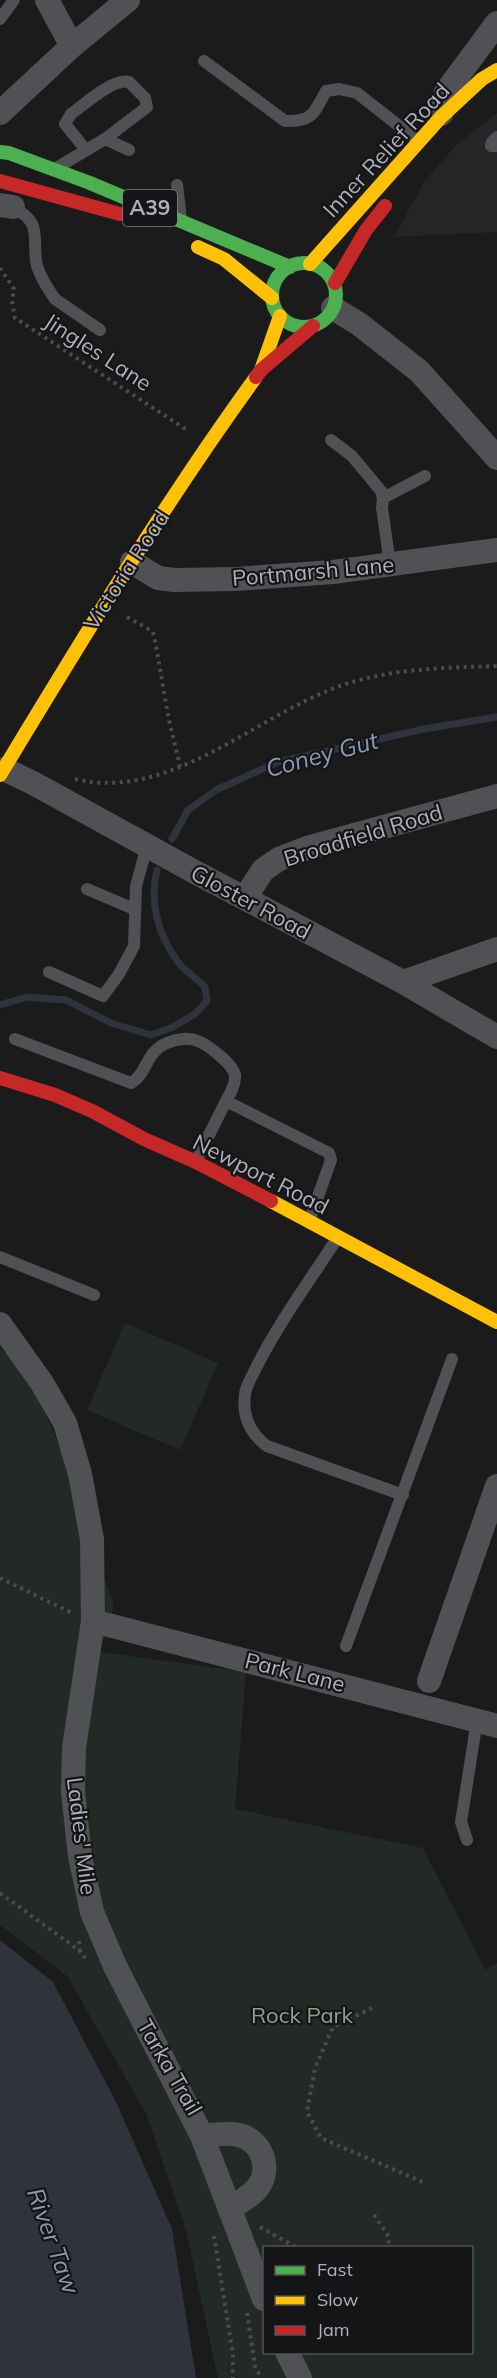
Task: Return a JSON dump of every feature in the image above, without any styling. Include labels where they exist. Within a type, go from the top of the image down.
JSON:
[{"type":"main road","name":"Inner Relief Road","points":[[310,264],[441,117],[482,79],[497,70]]},
{"type":"main road","name":"A39","points":[[3,146],[290,267]]},
{"type":"main road","name":"A39","points":[[0,181],[137,220]]},
{"type":"main road","name":"Inner Relief Road","points":[[335,283],[366,230],[394,195]]},
{"type":"main road","name":"A39","points":[[186,242],[224,259],[272,298],[280,316]]},
{"type":"main road","points":[[272,298],[273,288],[279,276],[290,267],[300,264],[310,264],[322,269],[335,283],[336,294],[333,308],[321,323],[313,326],[296,326],[280,316]]},
{"type":"main road","name":"Victoria Road","points":[[261,370],[280,316]]},
{"type":"main road","name":"Victoria Road","points":[[4,762],[105,602],[209,444],[261,370],[313,326]]},
{"type":"main road","name":"Newport Road","points":[[0,1078],[55,1095],[196,1162],[497,1322]]},
{"type":"street","points":[[47,0],[72,46]]},
{"type":"street","points":[[0,113],[72,46],[128,0]]},
{"type":"street","points":[[441,117],[446,92],[497,23]]},
{"type":"street","points":[[333,308],[359,324],[419,371],[497,458]]},
{"type":"street","name":"Portmarsh Lane","points":[[132,562],[158,578],[235,579],[333,572],[497,550]]},
{"type":"street","name":"Gloster Road","points":[[4,762],[33,783],[403,982],[497,1037]]},
{"type":"street","name":"Broadfield Road","points":[[245,898],[263,870],[279,859],[310,847],[497,796]]},
{"type":"street","points":[[403,982],[497,949]]},
{"type":"street","name":"Ladies' Mile","points":[[0,1324],[42,1383],[65,1423],[80,1474],[92,1539],[74,1748],[73,1792],[80,1856],[92,1912],[115,1966],[202,2136],[226,2223],[263,2297]]},
{"type":"street","points":[[429,1681],[497,1486]]},
{"type":"street","name":"Park Lane","points":[[84,1618],[487,1723]]},
{"type":"street","points":[[202,2136],[225,2133],[240,2135],[254,2142],[261,2151],[264,2174],[260,2185],[226,2223]]},
{"type":"street","points":[[287,2354],[300,2378]]},
{"type":"lane","points":[[0,19],[14,0]]},
{"type":"lane","points":[[204,61],[285,121],[301,122],[314,113],[326,91],[339,89],[357,93],[418,141]]},
{"type":"lane","points":[[54,169],[105,140],[147,107],[145,98],[129,82],[118,82],[67,119],[65,124],[68,129],[86,150]]},
{"type":"lane","points":[[497,137],[491,146],[497,146]]},
{"type":"lane","points":[[105,140],[129,150]]},
{"type":"lane","points":[[177,185],[181,221]]},
{"type":"lane","points":[[6,206],[25,214],[34,226],[36,262],[55,299],[100,330]]},
{"type":"lane","points":[[331,440],[352,456],[381,491],[390,564]]},
{"type":"lane","points":[[382,498],[425,476]]},
{"type":"lane","points":[[49,972],[103,996],[119,974],[134,946],[136,886],[147,846]]},
{"type":"lane","points":[[87,889],[134,909]]},
{"type":"lane","points":[[15,1039],[131,1083],[137,1080],[153,1051],[167,1043],[181,1039],[198,1041],[229,1064],[235,1076],[233,1087],[196,1162]]},
{"type":"lane","points":[[226,1101],[329,1153],[331,1160],[328,1171],[310,1221]]},
{"type":"lane","points":[[338,1237],[263,1354],[245,1392],[248,1424],[254,1436],[267,1446],[403,1495]]},
{"type":"lane","points":[[0,1257],[94,1295]]},
{"type":"lane","points":[[346,1646],[452,1359]]},
{"type":"lane","points":[[467,1840],[461,1822],[487,1723]]},
{"type":"path","name":"Jingles Lane","points":[[0,268],[14,289],[12,301],[15,318],[209,444]]},
{"type":"path","points":[[105,602],[152,631],[154,635],[169,720],[180,766]]},
{"type":"path","points":[[64,777],[87,782],[123,782],[167,772],[210,753],[300,703],[340,686],[376,675],[422,669],[497,666]]},
{"type":"path","points":[[0,1578],[84,1618]]},
{"type":"path","points":[[75,1603],[84,1618]]},
{"type":"path","points":[[0,1893],[80,1951],[89,1962]]},
{"type":"path","points":[[372,2008],[333,2027],[315,2068],[307,2112],[321,2138],[425,2183]]},
{"type":"path","points":[[374,2215],[389,2237],[388,2246]]},
{"type":"path","points":[[233,2378],[226,2223],[255,2224],[295,2246]]},
{"type":"shaded area","points":[[497,113],[497,232],[394,237],[424,182],[457,144]]},
{"type":"green space","points":[[125,1323],[218,1363],[180,1450],[87,1410]]},
{"type":"green space","name":"Rock Park","points":[[0,1348],[26,1372],[67,1462],[89,1537],[114,1605],[100,1652],[246,1672],[235,1809],[423,1848],[485,1970],[497,1963],[497,2378],[218,2378],[186,2230],[146,2113],[67,1976],[0,1925]]},
{"type":"water","name":"River Taw","points":[[0,1940],[53,1982],[116,2102],[172,2229],[196,2378],[0,2378]]},
{"type":"waterway","name":"Coney Gut","points":[[172,839],[188,810],[216,790],[278,762],[424,729],[497,717]]},
{"type":"waterway","name":"Coney Gut","points":[[0,1005],[27,997],[66,1000],[111,1023],[151,1035],[173,1027],[195,1014],[207,1001],[205,987],[178,962],[160,929],[154,894],[157,870]]},
{"type":"traffic: fast","points":[[0,152],[9,153],[90,183],[290,267]]},
{"type":"traffic: fast","points":[[304,263],[322,269],[330,277],[336,295],[330,313],[322,321],[304,327],[286,321],[278,313],[272,295],[278,277],[286,269],[304,263]]},
{"type":"traffic: slow","points":[[310,264],[441,117],[482,79],[497,70]]},
{"type":"traffic: slow","points":[[198,247],[224,259],[272,298]]},
{"type":"traffic: slow","points":[[261,370],[280,316]]},
{"type":"traffic: slow","points":[[0,775],[188,474],[256,377]]},
{"type":"traffic: slow","points":[[271,1201],[497,1322]]},
{"type":"traffic: jam","points":[[0,181],[120,214]]},
{"type":"traffic: jam","points":[[335,283],[366,230],[385,206]]},
{"type":"traffic: jam","points":[[256,377],[261,370],[313,326]]},
{"type":"traffic: jam","points":[[0,1078],[55,1095],[92,1111],[271,1201]]}]
